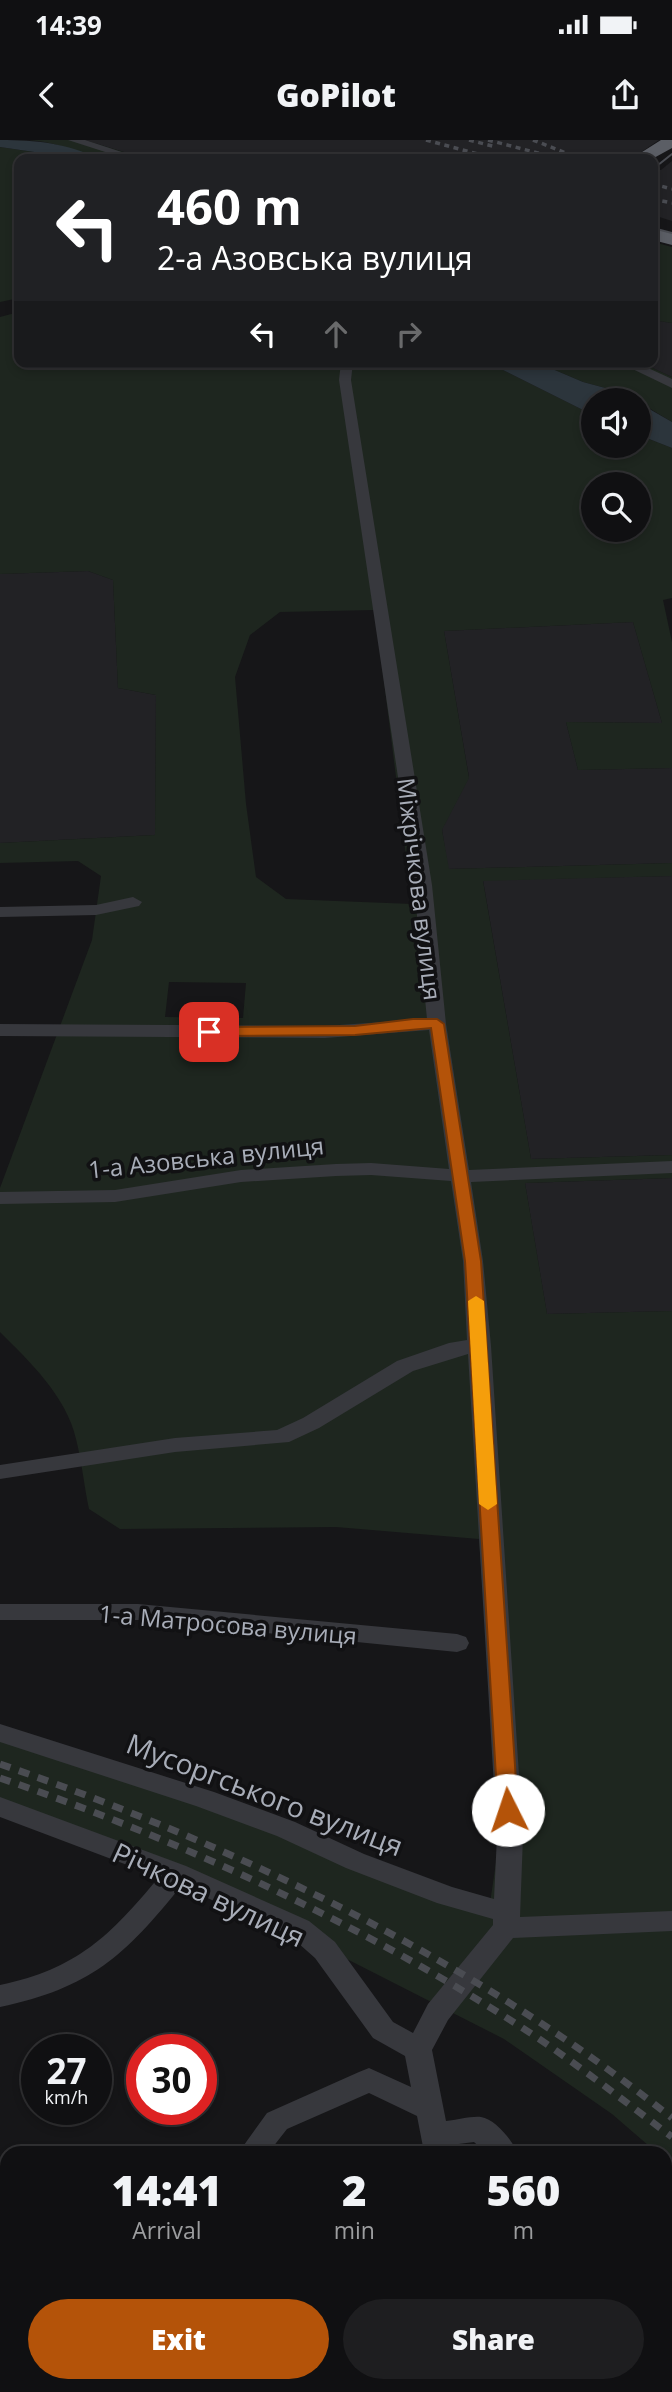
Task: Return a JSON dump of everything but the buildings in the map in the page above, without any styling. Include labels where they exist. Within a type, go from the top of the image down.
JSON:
[{"type":"street","points":[[74,140],[121,154]]},
{"type":"street","name":"Міжрічкова вулиця","points":[[346,368],[345,380],[423,885],[437,1024],[473,1261],[480,1346],[493,1609],[510,1836],[506,1920]]},
{"type":"street","points":[[637,368],[672,384]]},
{"type":"street","points":[[0,912],[96,910],[132,902]]},
{"type":"street","points":[[0,1030],[325,1032],[437,1024]]},
{"type":"street","name":"1-а Азовська вулиця","points":[[0,1198],[115,1196],[241,1176],[323,1170],[371,1169],[460,1176],[672,1167]]},
{"type":"street","points":[[0,1472],[164,1446],[281,1437],[311,1423],[405,1366],[457,1348],[480,1346]]},
{"type":"street","name":"1-а Матросова вулиця","points":[[0,1612],[138,1612],[457,1643]]},
{"type":"street","name":"Мусоргського вулиця","points":[[0,1733],[205,1799],[286,1829],[355,1861],[506,1920],[672,1921]]},
{"type":"street","name":"Річкова вулиця","points":[[0,1807],[177,1873],[299,1928],[325,1950],[383,2030],[418,2050]]},
{"type":"street","points":[[0,1996],[32,1991],[82,1970],[132,1929],[177,1873]]},
{"type":"street","points":[[434,2132],[418,2050],[438,2012],[458,1989],[506,1920]]},
{"type":"street","points":[[258,2146],[277,2121],[369,2080],[434,2132],[480,2129],[497,2146]]},
{"type":"shaded area","points":[[0,140],[26,141],[75,149],[87,154],[48,154],[0,147]]},
{"type":"shaded area","points":[[29,140],[84,140],[130,154],[87,154],[55,144]]},
{"type":"shaded area","points":[[84,140],[659,140],[638,154],[130,154]]},
{"type":"shaded area","points":[[0,147],[48,154],[14,154],[14,299],[0,302]]},
{"type":"shaded area","points":[[672,161],[672,221],[658,217],[658,170]]},
{"type":"shaded area","points":[[658,243],[672,247],[672,323],[658,321]]},
{"type":"shaded area","points":[[14,313],[14,368],[499,368],[581,409],[581,458],[651,458],[651,440],[672,448],[672,598],[663,600],[672,642],[672,768],[578,770],[566,722],[662,723],[633,622],[444,631],[469,778],[442,830],[449,869],[672,863],[672,876],[483,881],[531,1159],[672,1155],[672,1178],[525,1183],[547,1314],[672,1311],[672,2146],[649,2146],[612,2114],[504,2039],[337,1954],[0,1800],[0,1730],[489,1910],[500,1835],[479,1539],[336,1527],[120,1529],[89,1509],[76,1439],[64,1408],[46,1381],[0,1332],[0,1188],[92,940],[101,876],[78,861],[0,863],[0,843],[155,835],[156,695],[118,688],[113,580],[88,571],[0,574],[0,317]],"holes":[[[375,610],[412,904],[286,899],[256,877],[246,804],[235,677],[250,635],[280,612]],[[169,982],[246,983],[243,1018],[165,1017]]]},
{"type":"shaded area","points":[[658,321],[672,323],[672,377],[652,368],[658,368]]},
{"type":"shaded area","points":[[499,368],[550,368],[605,388],[581,388],[581,409]]},
{"type":"shaded area","points":[[550,368],[652,368],[672,377],[672,422],[651,409],[651,388],[605,388]]},
{"type":"shaded area","points":[[651,410],[672,422],[672,448],[651,440]]},
{"type":"shaded area","points":[[88,571],[113,580],[118,688],[156,695],[155,835],[0,843],[0,574]]},
{"type":"shaded area","points":[[633,622],[662,723],[566,722],[578,770],[672,768],[672,863],[448,869],[442,829],[469,777],[444,631]]},
{"type":"shaded area","points":[[672,876],[672,1155],[531,1159],[483,880]]},
{"type":"shaded area","points":[[672,1178],[672,1311],[547,1314],[525,1183]]},
{"type":"tram line","points":[[658,165],[672,154]]},
{"type":"tram line","points":[[658,229],[672,233]]},
{"type":"railway","points":[[426,140],[478,154]]},
{"type":"railway","points":[[469,140],[496,147]]},
{"type":"railway","points":[[488,140],[542,154]]},
{"type":"railway","points":[[533,140],[568,154]]},
{"type":"railway","points":[[658,185],[672,189]]},
{"type":"railway","points":[[658,200],[672,203]]},
{"type":"railway","points":[[0,1764],[178,1832],[351,1913],[435,1958],[517,2008],[596,2061],[672,2118]]},
{"type":"railway","points":[[0,1778],[70,1803],[208,1859],[275,1890],[408,1959],[535,2036],[672,2137]]},
{"type":"slow traffic","points":[[476,1301],[488,1504]]},
{"type":"route","points":[[209,1032],[355,1031],[413,1023],[437,1024],[473,1261],[480,1346],[493,1609],[508,1810]]}]
